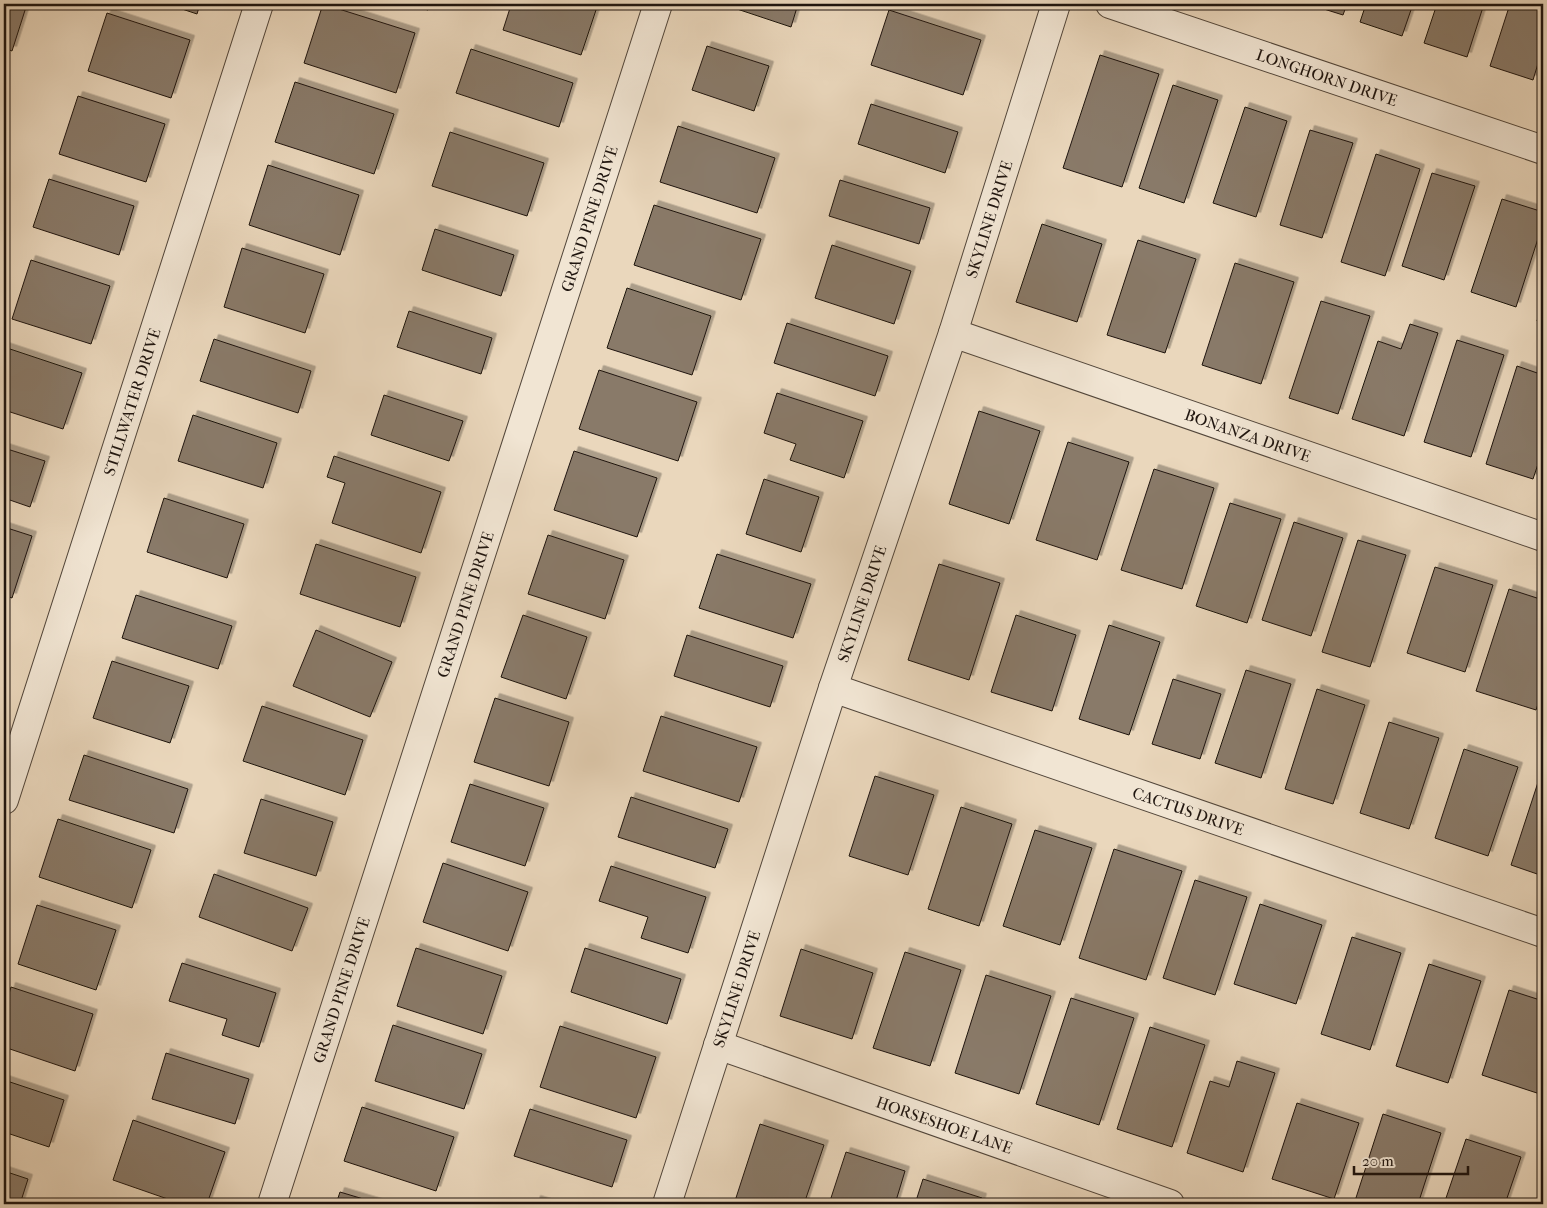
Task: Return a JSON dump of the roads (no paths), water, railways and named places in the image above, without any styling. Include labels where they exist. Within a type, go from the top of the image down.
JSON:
[{"type":"street","name":"STILLWATER DRIVE","points":[[4,800],[260,4]]},
{"type":"street","name":"GRAND PINE DRIVE","points":[[272,1204],[658,4]]},
{"type":"street","name":"SKYLINE DRIVE","points":[[667,1204],[833,688],[952,333],[1056,4]]},
{"type":"street","name":"LONGHORN DRIVE","points":[[1110,4],[1543,150]]},
{"type":"street","name":"BONANZA DRIVE","points":[[952,333],[1543,537]]},
{"type":"street","name":"CACTUS DRIVE","points":[[833,688],[1543,932]]},
{"type":"street","name":"HORSESHOE LANE","points":[[718,1045],[1170,1204]]}]
